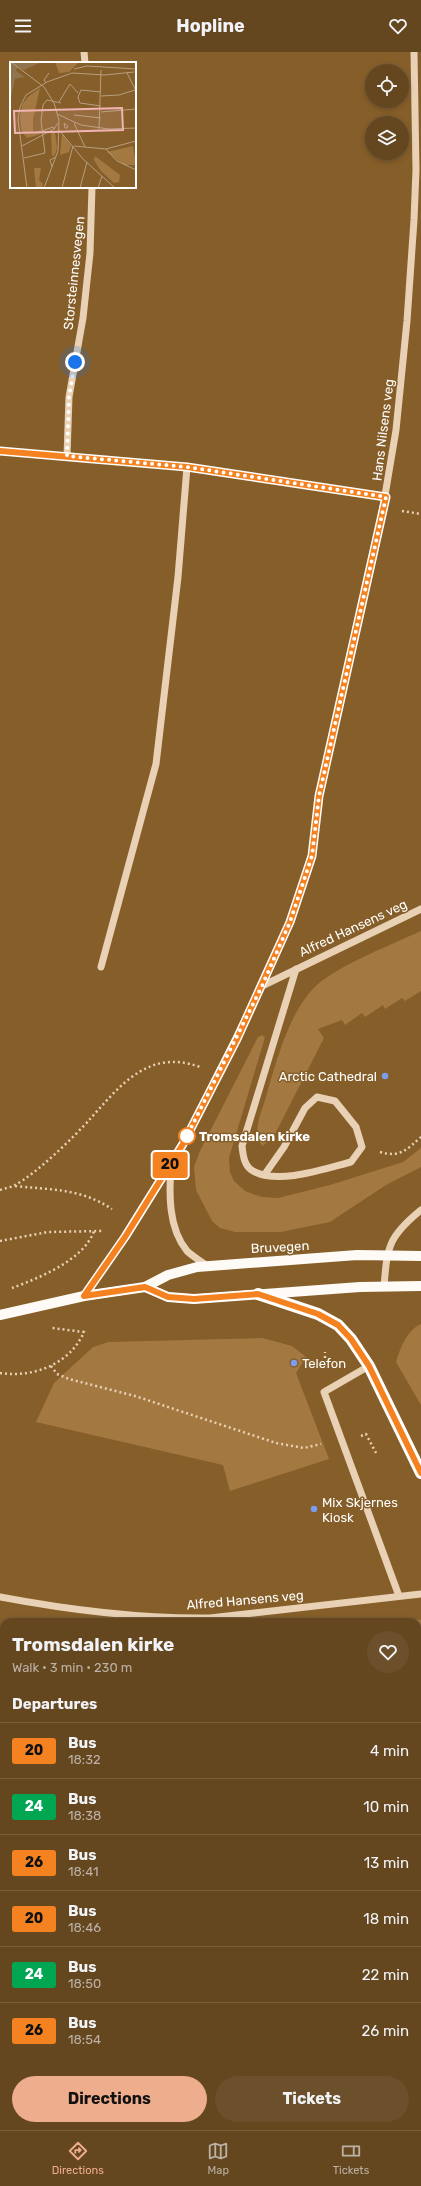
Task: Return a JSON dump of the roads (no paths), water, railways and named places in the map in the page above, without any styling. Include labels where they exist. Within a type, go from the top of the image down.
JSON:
[{"type":"highway","points":[[258,1294],[318,1314],[338,1325],[351,1339],[369,1366],[421,1473]]},
{"type":"main road","name":"Bruvegen","points":[[0,1315],[84,1296],[145,1287],[168,1275],[207,1266],[386,1254],[421,1256]]},
{"type":"main road","points":[[145,1287],[168,1297],[194,1299],[384,1286],[421,1286]]},
{"type":"street","points":[[84,52],[85,62]]},
{"type":"street","name":"Hans Nilsens veg","points":[[262,986],[290,922],[312,856],[319,796],[386,497],[400,393],[412,254],[416,170],[414,52]]},
{"type":"street","name":"Storsteinnesvegen","points":[[67,456],[69,397],[83,318],[90,253],[92,188]]},
{"type":"street","points":[[0,451],[187,467],[386,497]]},
{"type":"street","points":[[101,967],[156,764],[178,577],[187,467]]},
{"type":"street","name":"Alfred Hansens veg","points":[[262,986],[421,909]]},
{"type":"street","points":[[266,1174],[284,1146],[305,1108],[317,1097],[334,1101],[356,1127],[362,1147],[351,1162],[292,1177],[266,1174],[252,1170],[243,1160],[242,1146],[296,969]]},
{"type":"street","points":[[84,1296],[125,1237],[171,1165],[237,1039],[262,986]]},
{"type":"street","points":[[171,1165],[170,1208],[178,1234],[187,1251],[207,1266]]},
{"type":"street","points":[[384,1286],[386,1254],[395,1235],[408,1220],[421,1210]]},
{"type":"street","points":[[369,1366],[324,1392],[400,1596]]},
{"type":"street","name":"Alfred Hansens veg","points":[[0,1597],[83,1610],[187,1618],[210,1618],[421,1594]]},
{"type":"place","name":"Arctic Cathedral","points":[[385,1076]]},
{"type":"place","name":"Tromsdalen kirke","points":[[187,1136]]},
{"type":"place","name":"Telefon","points":[[294,1363]]},
{"type":"place","name":"Mix Skjernes Kiosk","points":[[314,1509]]}]
